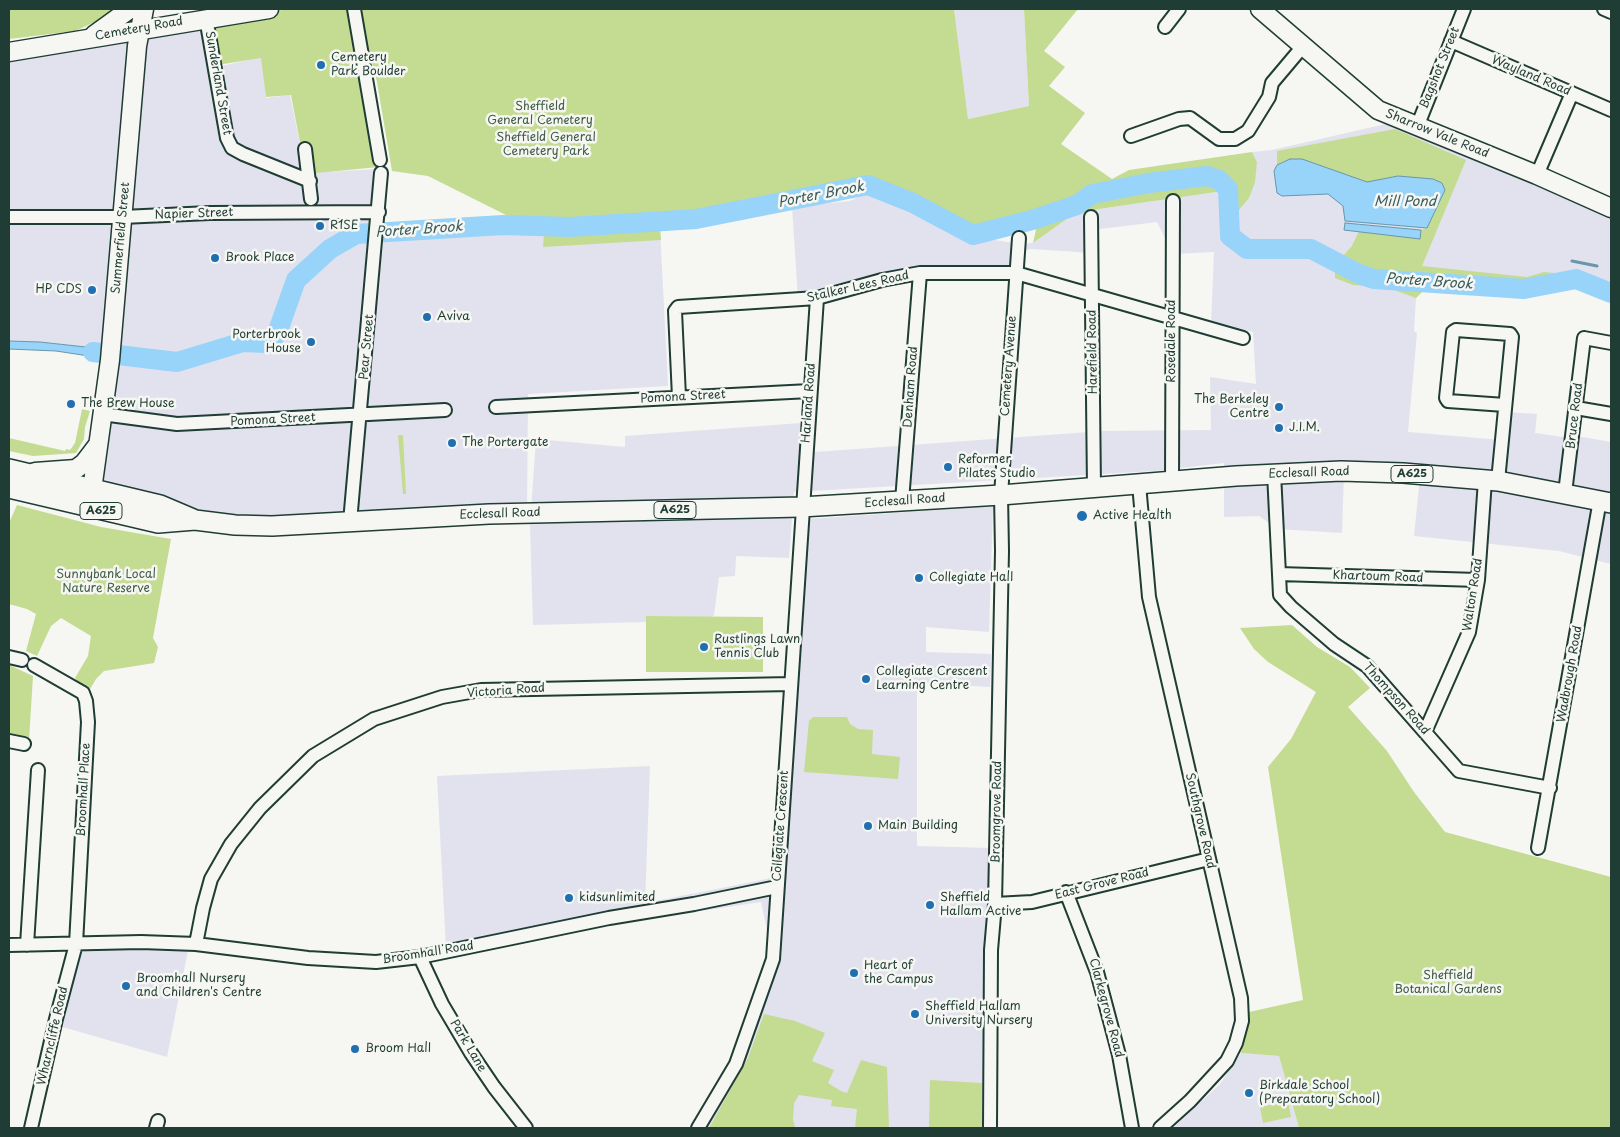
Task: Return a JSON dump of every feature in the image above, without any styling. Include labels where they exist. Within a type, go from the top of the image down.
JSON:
[{"type":"main road","name":"Ecclesall Road","points":[[16,471],[160,505],[195,520]]},
{"type":"main road","name":"Ecclesall Road","points":[[9,488],[158,524],[195,520],[235,525],[272,526],[534,512],[801,507],[1001,495],[1274,474],[1352,471],[1492,481],[1605,502]]},
{"type":"street","points":[[89,38],[130,9]]},
{"type":"street","name":"Summerfield Street","points":[[92,490],[111,354],[139,29],[144,9]]},
{"type":"street","name":"Cemetery Road","points":[[9,52],[269,9]]},
{"type":"street","points":[[354,9],[380,160]]},
{"type":"street","points":[[1166,27],[1179,9]]},
{"type":"street","name":"Sharrow Vale Road","points":[[1260,9],[1378,110],[1537,174],[1611,208]]},
{"type":"street","name":"Bagshot Street","points":[[1417,127],[1464,9]]},
{"type":"street","points":[[1604,9],[1611,12]]},
{"type":"street","name":"Sunderland Street","points":[[206,18],[228,138],[232,148],[310,181]]},
{"type":"street","name":"Wayland Road","points":[[1451,41],[1611,110]]},
{"type":"street","points":[[1131,136],[1179,119],[1190,118],[1218,138],[1235,139],[1248,131],[1269,97],[1272,83],[1304,45]]},
{"type":"street","points":[[1537,174],[1572,93]]},
{"type":"street","points":[[306,150],[312,199]]},
{"type":"street","name":"Pear Street","points":[[350,522],[381,173]]},
{"type":"street","name":"Rosedale Road","points":[[1172,201],[1172,481]]},
{"type":"street","name":"Napier Street","points":[[9,217],[122,217],[210,212],[378,219]]},
{"type":"street","name":"Harefield Road","points":[[1091,217],[1094,488]]},
{"type":"street","name":"Cemetery Avenue","points":[[1001,495],[1020,238]]},
{"type":"street","name":"Stalker Lees Road","points":[[679,397],[676,309],[678,307],[816,298],[882,280],[920,273],[1016,273],[1242,338]]},
{"type":"street","name":"Denham Road","points":[[902,501],[920,273]]},
{"type":"street","name":"Harland Road","points":[[801,507],[816,298]]},
{"type":"street","name":"Walton Road","points":[[1425,732],[1469,632],[1505,405],[1512,336],[1510,334],[1456,330],[1453,332],[1446,398],[1448,401],[1505,405]]},
{"type":"street","name":"Bruce Road","points":[[1565,494],[1584,338],[1611,343]]},
{"type":"street","name":"Pomona Street","points":[[496,407],[810,391]]},
{"type":"street","points":[[1576,408],[1611,414]]},
{"type":"street","name":"Pomona Street","points":[[102,414],[177,424],[446,410]]},
{"type":"street","name":"Ecclesall Road","points":[[16,471],[73,470],[84,463],[97,446]]},
{"type":"street","name":"Thompson Road","points":[[1274,474],[1280,595],[1334,644],[1367,666],[1459,770],[1550,788]]},
{"type":"street","name":"Southgrove Road","points":[[1139,484],[1149,597],[1241,998],[1242,1021],[1236,1043],[1227,1061],[1213,1078],[1160,1128]]},
{"type":"street","points":[[76,505],[86,500],[92,490]]},
{"type":"street","name":"Broomgrove Road","points":[[990,1128],[991,950],[995,904],[1002,550],[1001,495]]},
{"type":"street","name":"Wadbrough Road","points":[[1538,848],[1605,502]]},
{"type":"street","name":"Collegiate Crescent","points":[[698,1128],[736,1064],[773,959],[801,507]]},
{"type":"street","name":"Khartoum Road","points":[[1279,574],[1478,580]]},
{"type":"street","name":"Broomhall Place","points":[[9,657],[28,662],[83,692],[86,701],[88,722],[76,944]]},
{"type":"street","name":"Victoria Road","points":[[196,944],[202,908],[211,879],[231,844],[260,808],[313,756],[342,736],[374,720],[442,697],[482,690],[790,684]]},
{"type":"street","points":[[9,741],[24,744]]},
{"type":"street","points":[[27,945],[38,770]]},
{"type":"street","name":"East Grove Road","points":[[995,904],[1032,902],[1066,892],[1209,859]]},
{"type":"street","name":"Broomhall Road","points":[[9,945],[141,942],[196,944],[308,958],[376,962],[420,957],[609,918],[694,904],[777,887]]},
{"type":"street","name":"Clarkegrove Road","points":[[1066,892],[1097,972],[1119,1055],[1132,1128]]},
{"type":"street","name":"Wharncliffe Road","points":[[31,1128],[76,944]]},
{"type":"street","name":"Park Lane","points":[[420,957],[442,1004],[471,1053],[494,1088],[526,1128]]},
{"type":"shaded area","points":[[954,9],[1024,9],[1029,106],[968,119]]},
{"type":"shaded area","points":[[210,27],[217,67],[262,57],[266,98],[290,95],[306,173],[378,169],[375,233],[503,225],[544,234],[660,228],[668,386],[528,394],[527,511],[272,526],[92,490],[111,350],[40,342],[9,341],[9,224],[117,221],[122,218],[9,217],[9,52]]},
{"type":"shaded area","points":[[1399,121],[1611,206],[1611,298],[1565,285],[1528,293],[1424,290],[1416,298],[1414,331],[1417,333],[1408,432],[1501,440],[1504,412],[1537,414],[1535,433],[1563,437],[1577,436],[1611,442],[1611,564],[1559,551],[1414,536],[1420,477],[1344,472],[1342,533],[1278,529],[1259,516],[1224,517],[1224,463],[1155,471],[794,492],[789,558],[736,556],[735,576],[719,577],[714,615],[712,617],[646,616],[646,622],[533,625],[530,524],[536,439],[625,447],[625,436],[801,423],[801,453],[1103,431],[1211,430],[1210,377],[1256,384],[1253,332],[1211,325],[1214,252],[1173,254],[1157,222],[1092,230],[1093,253],[1032,249],[1019,251],[1016,273],[920,273],[798,299],[792,207],[850,201],[868,192],[903,202],[963,235],[1020,244],[1033,243],[1071,216],[1099,209],[1223,191],[1227,233],[1239,210],[1249,198],[1257,162],[1252,152],[1272,150]]},
{"type":"shaded area","points":[[993,506],[989,632],[926,627],[926,652],[991,654],[990,687],[917,683],[917,846],[991,848],[988,898],[983,1128],[702,1128],[738,1065],[773,959],[761,902],[446,949],[437,776],[650,766],[645,903],[767,879],[778,872],[808,519]]},
{"type":"shaded area","name":"Broomhall Nursery and Children's Centre","points":[[82,944],[189,945],[167,1057],[59,1026]]},
{"type":"shaded area","name":"Birkdale School (Preparatory School)","points":[[1241,1053],[1279,1056],[1299,1128],[1173,1128],[1220,1084]]},
{"type":"green space","points":[[9,9],[119,9],[75,31],[9,39]]},
{"type":"green space","points":[[289,9],[349,9],[378,167],[306,174],[291,95],[266,97],[261,58],[217,65],[210,21]]},
{"type":"green space","name":"Sheffield General Cemetery","points":[[358,9],[954,9],[968,119],[1029,106],[1024,9],[1078,9],[1044,51],[1065,67],[1049,86],[1085,113],[1061,144],[1112,179],[1129,170],[1252,152],[1257,162],[1255,182],[1249,198],[1239,210],[1226,234],[1223,191],[1099,209],[1071,216],[1033,243],[1037,225],[991,236],[968,232],[914,202],[868,184],[720,211],[532,220],[506,215],[428,176],[392,171],[377,82]]},
{"type":"green space","points":[[1395,129],[1466,160],[1422,266],[1527,277],[1544,272],[1584,276],[1611,288],[1611,298],[1565,285],[1528,293],[1424,290],[1416,298],[1386,287],[1353,285],[1335,278],[1335,265],[1352,246],[1359,231],[1420,238],[1421,230],[1427,228],[1445,190],[1442,183],[1433,179],[1398,176],[1367,182],[1302,159],[1284,161],[1277,165],[1277,151]]},
{"type":"green space","points":[[660,228],[661,240],[543,247],[544,234]]},
{"type":"green space","points":[[82,409],[90,411],[85,427],[84,439],[76,453],[33,456],[9,451],[9,438],[65,451],[66,449],[70,450],[75,443]]},
{"type":"green space","points":[[398,435],[403,435],[406,494],[403,494]]},
{"type":"green space","name":"Sunnybank Local Nature Reserve","points":[[17,505],[101,527],[171,539],[153,638],[158,647],[154,663],[104,671],[96,679],[87,694],[75,678],[88,656],[91,636],[61,618],[51,626],[37,656],[26,651],[36,614],[27,609],[9,604],[9,523]]},
{"type":"green space","name":"Rustlings Lawn Tennis Club","points":[[646,616],[763,617],[763,672],[646,672]]},
{"type":"green space","name":"Sheffield Botanical Gardens","points":[[1292,625],[1317,647],[1350,667],[1370,688],[1348,707],[1387,751],[1414,792],[1445,832],[1611,877],[1611,1128],[1299,1128],[1279,1056],[1241,1053],[1249,1012],[1303,1000],[1268,767],[1291,739],[1316,692],[1268,662],[1254,649],[1240,628]]},
{"type":"green space","points":[[9,665],[33,676],[29,740],[9,737]]},
{"type":"green space","points":[[813,717],[847,717],[850,724],[858,729],[873,730],[872,754],[900,757],[898,779],[804,772],[809,721]]},
{"type":"green space","points":[[764,1014],[795,1021],[825,1033],[812,1061],[834,1070],[828,1083],[841,1091],[847,1093],[861,1060],[887,1067],[889,1128],[855,1128],[857,1109],[831,1106],[832,1100],[799,1095],[794,1103],[793,1119],[795,1128],[709,1128],[748,1058]]},
{"type":"green space","points":[[930,1080],[982,1083],[982,1128],[929,1128]]},
{"type":"green space","points":[[1288,1101],[1291,1117],[1263,1123],[1260,1107]]},
{"type":"water","name":"Mill Pond","points":[[1290,159],[1302,159],[1367,182],[1398,176],[1433,179],[1442,183],[1445,190],[1427,228],[1345,221],[1343,206],[1328,194],[1282,196],[1277,193],[1274,171],[1277,165]]},
{"type":"water","points":[[1345,223],[1421,230],[1420,239],[1344,230]]},
{"type":"water","points":[[1235,236],[1248,246],[1272,245],[1274,252],[1242,252],[1227,241]]},
{"type":"water","points":[[9,341],[40,342],[104,349],[102,358],[56,351],[9,349]]},
{"type":"water","points":[[123,351],[167,356],[166,366],[122,360]]},
{"type":"waterway","name":"Porter Brook","points":[[93,352],[177,362],[243,342],[267,343],[274,338],[279,328],[296,280],[330,249],[356,234],[503,225],[570,227],[696,219],[868,185],[913,203],[973,235],[1032,220],[1077,205],[1092,194],[1149,183],[1207,176],[1219,180],[1228,189],[1230,236],[1247,249],[1311,249],[1359,274],[1374,279],[1524,289],[1576,279],[1611,293]]},
{"type":"waterway","points":[[1572,261],[1597,266]]},
{"type":"place","name":"Cemetery Park Boulder","points":[[321,65]]},
{"type":"place","name":"R1SE","points":[[320,226]]},
{"type":"place","name":"Brook Place","points":[[215,258]]},
{"type":"place","name":"HP CDS","points":[[92,290]]},
{"type":"place","name":"Aviva","points":[[427,317]]},
{"type":"place","name":"Porterbrook House","points":[[311,342]]},
{"type":"place","name":"The Brew House","points":[[71,404]]},
{"type":"place","name":"The Berkeley Centre","points":[[1279,407]]},
{"type":"place","name":"J.I.M.","points":[[1279,428]]},
{"type":"place","name":"The Portergate","points":[[452,443]]},
{"type":"place","name":"Reformer Pilates Studio","points":[[948,467]]},
{"type":"place","name":"Active Health","points":[[1082,516]]},
{"type":"place","name":"Collegiate Hall","points":[[919,578]]},
{"type":"place","name":"Rustlings Lawn Tennis Club","points":[[704,647]]},
{"type":"place","name":"Collegiate Crescent Learning Centre","points":[[866,679]]},
{"type":"place","name":"Main Building","points":[[868,826]]},
{"type":"place","name":"kidsunlimited","points":[[569,898]]},
{"type":"place","name":"Sheffield Hallam Active","points":[[930,905]]},
{"type":"place","name":"Heart of the Campus","points":[[854,973]]},
{"type":"place","name":"Broomhall Nursery and Children's Centre","points":[[126,986]]},
{"type":"place","name":"Sheffield Hallam University Nursery","points":[[915,1014]]},
{"type":"place","name":"Broom Hall","points":[[355,1049]]},
{"type":"place","name":"Birkdale School (Preparatory School)","points":[[1249,1093]]},
{"type":"park label","name":"Sheffield General Cemetery Park","points":[[546,145]]}]
